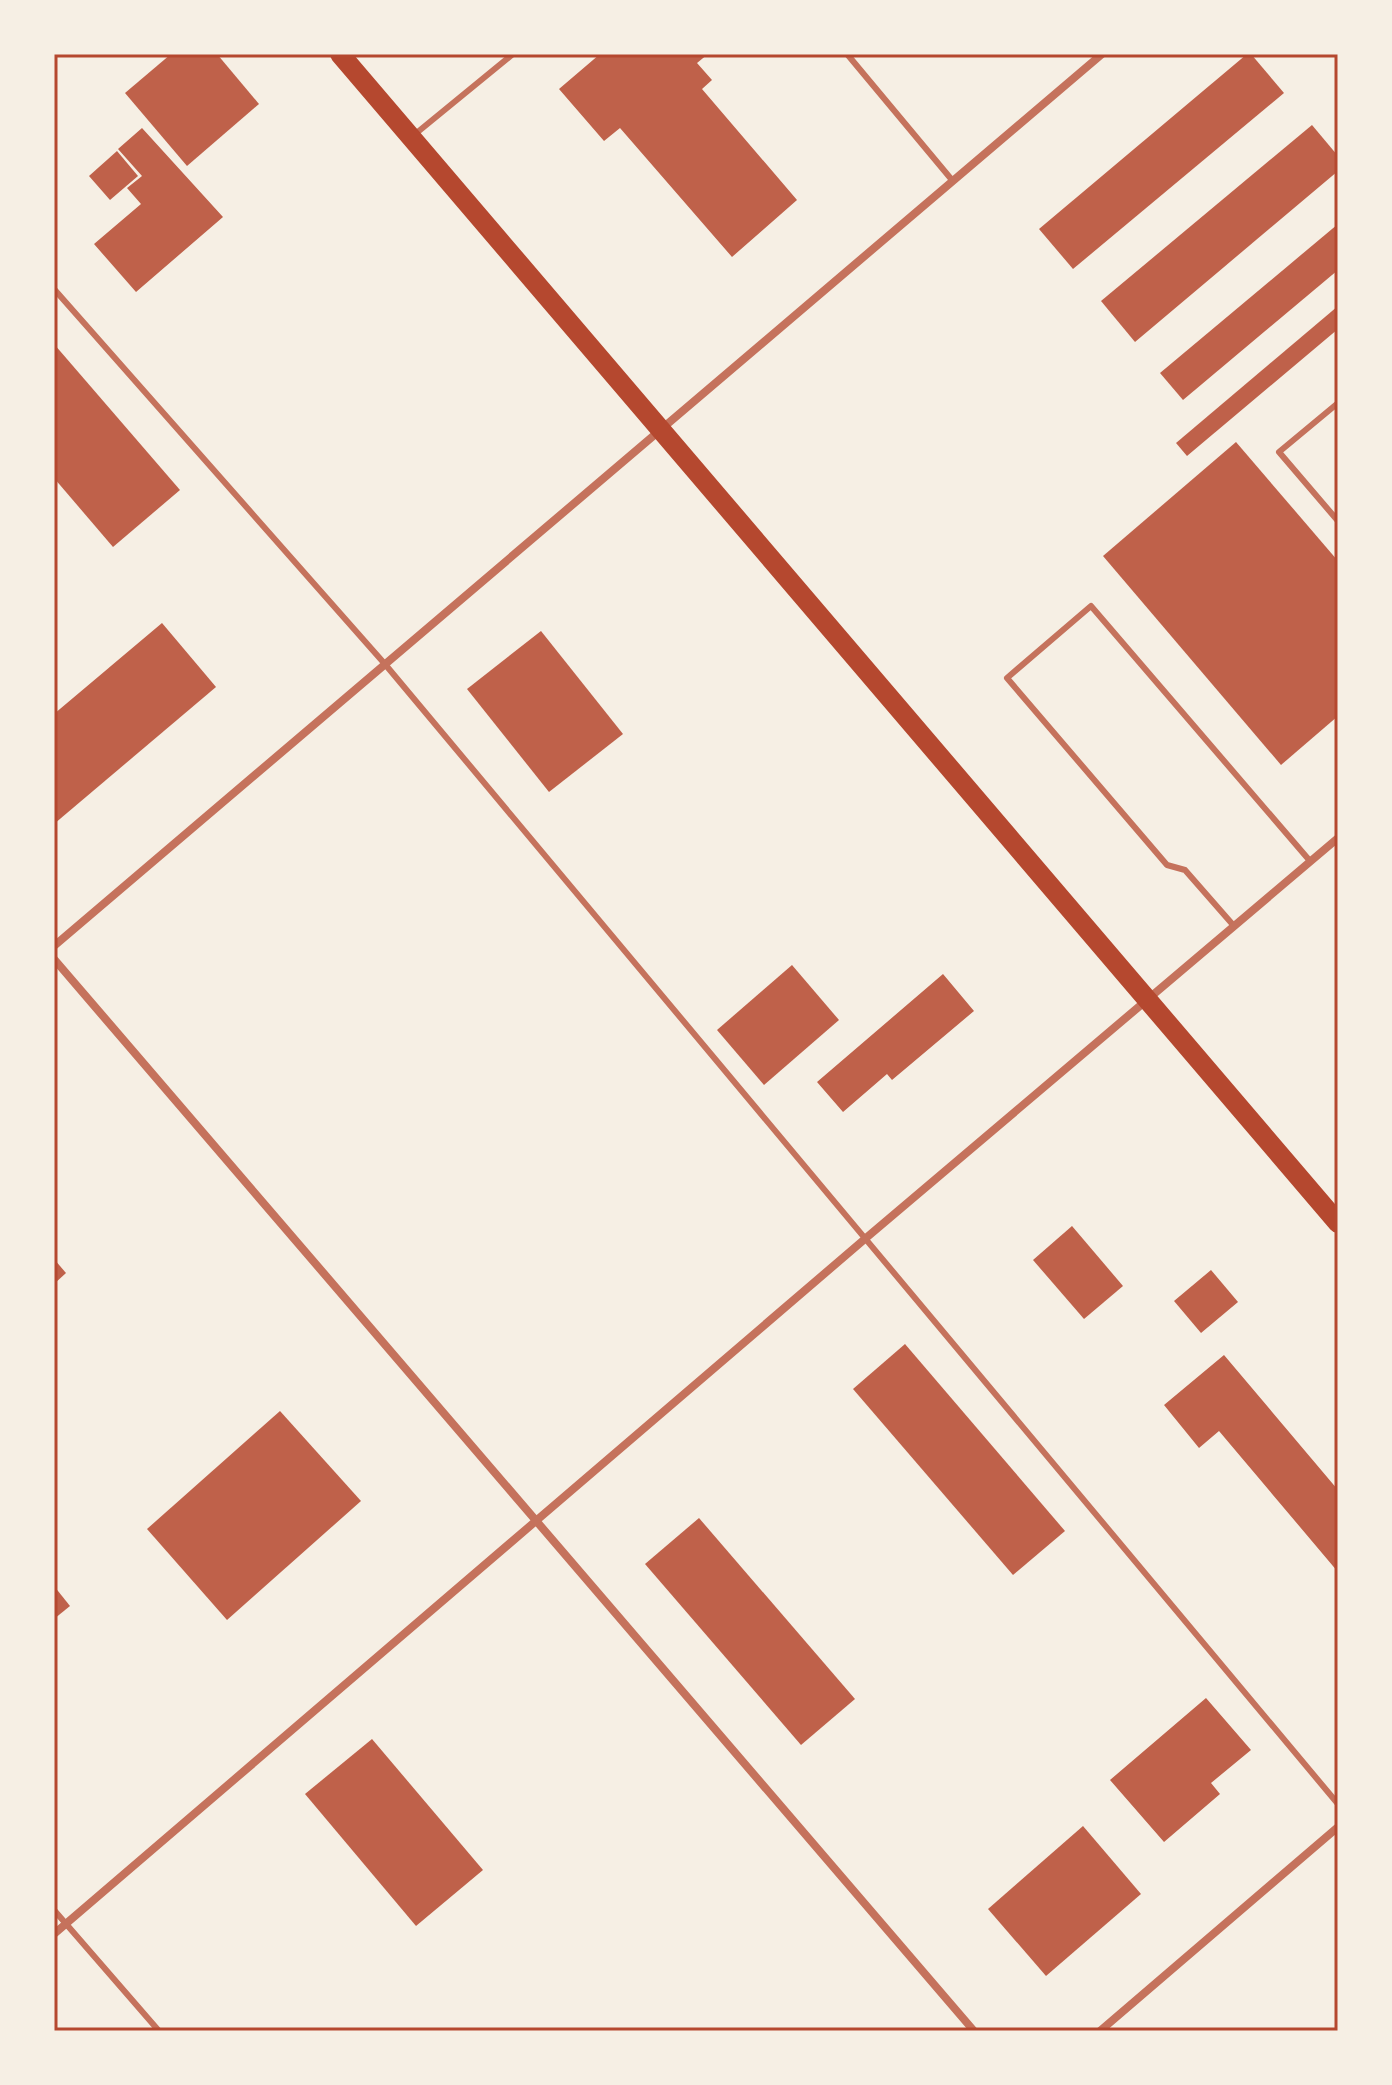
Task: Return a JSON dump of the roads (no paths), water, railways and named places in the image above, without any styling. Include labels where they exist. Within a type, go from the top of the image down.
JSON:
[{"type":"main road","points":[[340,54],[1338,1223]]},
{"type":"street","points":[[54,946],[660,427],[1102,54]]},
{"type":"street","points":[[54,1934],[1338,838]]},
{"type":"street","points":[[54,959],[974,2031]]},
{"type":"street","points":[[1100,2031],[1338,1827]]},
{"type":"lane","points":[[411,137],[513,54]]},
{"type":"lane","points":[[847,54],[952,180]]},
{"type":"lane","points":[[54,289],[384,663],[1338,1804]]},
{"type":"lane","points":[[1338,403],[1279,452],[1338,521]]},
{"type":"lane","points":[[1234,926],[1185,870],[1167,865],[1007,678],[1091,606],[1310,861]]},
{"type":"lane","points":[[54,1910],[159,2031]]}]
